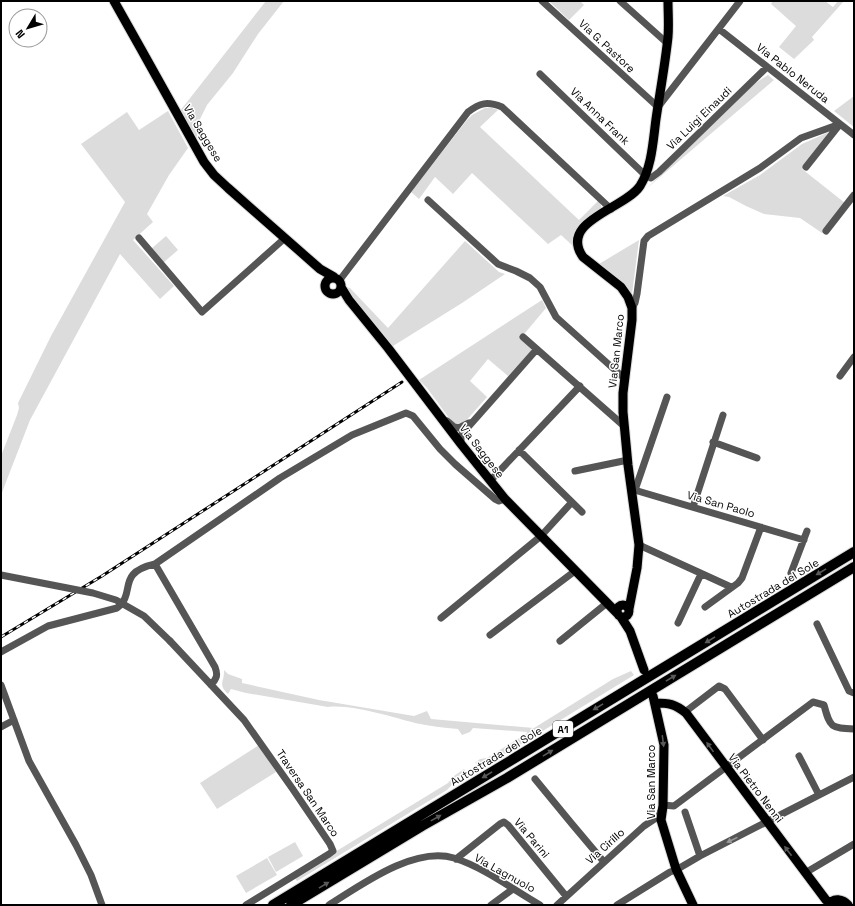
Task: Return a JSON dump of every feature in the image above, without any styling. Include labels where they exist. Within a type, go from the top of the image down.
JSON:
[{"type":"highway","name":"Autostrada del Sole","points":[[273,905],[854,552]]},
{"type":"highway","name":"Autostrada del Sole","points":[[291,905],[422,826],[507,778],[854,566]]},
{"type":"main road","name":"Via Saggese","points":[[114,1],[204,162],[214,175],[335,282],[505,499],[608,604],[623,611]]},
{"type":"main road","name":"Via San Marco","points":[[623,611],[634,591],[639,545],[623,412],[632,308],[621,287],[583,257],[577,244],[578,236],[585,226],[628,198],[639,188],[645,175],[652,152],[667,43],[668,1]]},
{"type":"main road","points":[[332,294],[339,292],[335,282],[324,285],[325,290],[332,294],[349,300]]},
{"type":"main road","points":[[623,611],[644,670]]},
{"type":"main road","name":"Via San Marco","points":[[685,712],[678,707],[654,699],[664,745],[665,805],[661,820],[676,870],[693,905]]},
{"type":"main road","name":"Via Pietro Nenni","points":[[685,712],[805,873],[830,904]]},
{"type":"main road","points":[[830,904],[835,900],[850,904]]},
{"type":"street","name":"Via G. Pastore","points":[[542,1],[658,107]]},
{"type":"street","points":[[620,1],[667,43]]},
{"type":"street","points":[[658,107],[739,2]]},
{"type":"street","name":"Via Pablo Neruda","points":[[718,29],[854,134]]},
{"type":"street","name":"Via Luigi Einaudi","points":[[645,175],[651,178],[659,172],[767,67]]},
{"type":"street","name":"Via Anna Frank","points":[[540,74],[645,175]]},
{"type":"street","points":[[335,282],[468,112],[481,104],[492,103],[502,107],[611,209]]},
{"type":"street","points":[[806,168],[840,124]]},
{"type":"street","points":[[632,308],[637,294],[644,241],[648,236],[760,168],[801,138],[840,124]]},
{"type":"street","points":[[826,231],[854,195]]},
{"type":"street","points":[[428,200],[498,264],[516,271],[535,282],[547,298],[556,317],[625,379]]},
{"type":"street","points":[[139,238],[202,312],[285,238]]},
{"type":"street","points":[[523,337],[624,426]]},
{"type":"street","points":[[461,444],[461,437],[475,418],[537,349]]},
{"type":"street","points":[[840,376],[854,357]]},
{"type":"street","points":[[417,386],[430,399],[445,419],[454,427],[462,428],[475,418]]},
{"type":"street","points":[[490,481],[580,386]]},
{"type":"street","points":[[633,490],[667,397]]},
{"type":"street","points":[[1,652],[48,626],[117,608],[122,604],[125,598],[128,582],[138,570],[155,564],[280,478],[352,435],[406,413],[413,416],[440,449],[482,488],[497,500],[505,499]]},
{"type":"street","points":[[693,507],[722,415]]},
{"type":"street","points":[[713,442],[757,458]]},
{"type":"street","points":[[519,450],[582,512]]},
{"type":"street","points":[[575,471],[628,460]]},
{"type":"street","name":"Via San Paolo","points":[[633,490],[804,540]]},
{"type":"street","points":[[441,618],[541,536],[572,502]]},
{"type":"street","points":[[705,607],[742,578],[761,527]]},
{"type":"street","points":[[791,573],[807,532]]},
{"type":"street","points":[[639,545],[731,587]]},
{"type":"street","points":[[1,575],[93,593],[116,600],[144,616],[170,641],[211,685],[216,680],[217,674],[215,667],[155,564]]},
{"type":"street","points":[[490,635],[575,571]]},
{"type":"street","points":[[678,623],[702,574]]},
{"type":"street","points":[[560,641],[608,604]]},
{"type":"street","points":[[817,624],[849,691],[854,693]]},
{"type":"street","points":[[1,685],[29,761],[76,845],[91,875],[102,905]]},
{"type":"street","name":"Traversa San Marco","points":[[211,685],[244,720],[320,829],[333,851],[246,905]]},
{"type":"street","points":[[685,712],[721,686],[725,688],[763,740]]},
{"type":"street","points":[[665,805],[674,806],[813,702],[824,705],[828,719],[832,725],[838,728],[854,729]]},
{"type":"street","points":[[1,728],[14,720]]},
{"type":"street","points":[[799,756],[819,795]]},
{"type":"street","points":[[617,905],[670,872],[854,777]]},
{"type":"street","points":[[535,779],[604,862]]},
{"type":"street","name":"Via Cirillo","points":[[557,905],[644,826],[659,816],[665,805]]},
{"type":"street","points":[[685,812],[700,856]]},
{"type":"street","name":"Via Parini","points":[[456,859],[504,822],[566,896]]},
{"type":"street","points":[[805,873],[854,844]]},
{"type":"street","name":"Via Lagnuolo","points":[[329,905],[371,878],[391,868],[418,858],[440,856],[456,859],[483,871],[540,905]]},
{"type":"street","points":[[490,905],[513,889]]},
{"type":"shaded area","points":[[266,1],[284,1],[258,34],[233,73],[207,105],[200,119],[196,142],[180,111]]},
{"type":"shaded area","points":[[549,1],[580,1],[584,5],[569,20]]},
{"type":"shaded area","points":[[773,1],[825,1],[833,7],[838,1],[844,1],[812,37],[814,40],[794,59],[779,47],[796,26],[771,4]]},
{"type":"shaded area","points":[[768,75],[774,80],[646,189],[754,84]]},
{"type":"shaded area","points":[[854,96],[854,127],[834,111]]},
{"type":"shaded area","points":[[485,108],[498,110],[480,127],[579,220],[598,201],[601,205],[601,208],[581,224],[573,239],[573,246],[561,235],[548,244],[472,173],[453,194],[435,177],[419,199],[411,192],[467,120],[472,115]]},
{"type":"shaded area","points":[[168,111],[188,148],[169,175],[147,214],[153,222],[133,240],[174,286],[160,299],[120,254],[30,420],[1,495],[1,456],[17,415],[19,408],[18,403],[51,336],[125,202],[81,144],[127,112],[139,130]]},
{"type":"shaded area","points":[[829,132],[802,169],[845,203],[822,233],[800,218],[764,214],[729,197],[723,196],[760,175],[802,144]]},
{"type":"shaded area","points":[[166,236],[178,250],[163,263],[151,249]]},
{"type":"shaded area","points":[[639,240],[632,294],[599,264]]},
{"type":"shaded area","points":[[465,241],[499,272],[505,274],[393,346],[345,287],[350,288],[388,328]]},
{"type":"shaded area","points":[[542,300],[546,308],[520,339],[532,350],[508,376],[488,359],[470,381],[487,397],[465,422],[457,426],[452,422],[427,388],[419,380]]},
{"type":"shaded area","points":[[224,670],[228,674],[242,679],[242,683],[319,700],[414,716],[427,711],[431,719],[534,728],[613,679],[631,671],[634,675],[489,764],[480,765],[475,763],[480,759],[487,758],[527,732],[473,728],[470,732],[462,735],[458,729],[420,724],[360,709],[348,707],[328,707],[231,689],[228,694],[222,685]]},
{"type":"shaded area","points":[[259,745],[276,772],[217,809],[200,783]]},
{"type":"shaded area","points":[[464,769],[467,773],[459,777],[447,790],[297,881],[294,877],[448,783],[454,776]]},
{"type":"shaded area","points":[[295,842],[303,856],[276,872],[268,857]]},
{"type":"shaded area","points":[[267,858],[277,875],[246,893],[236,876]]},
{"type":"railway","points":[[1,637],[102,576],[402,382]]}]
